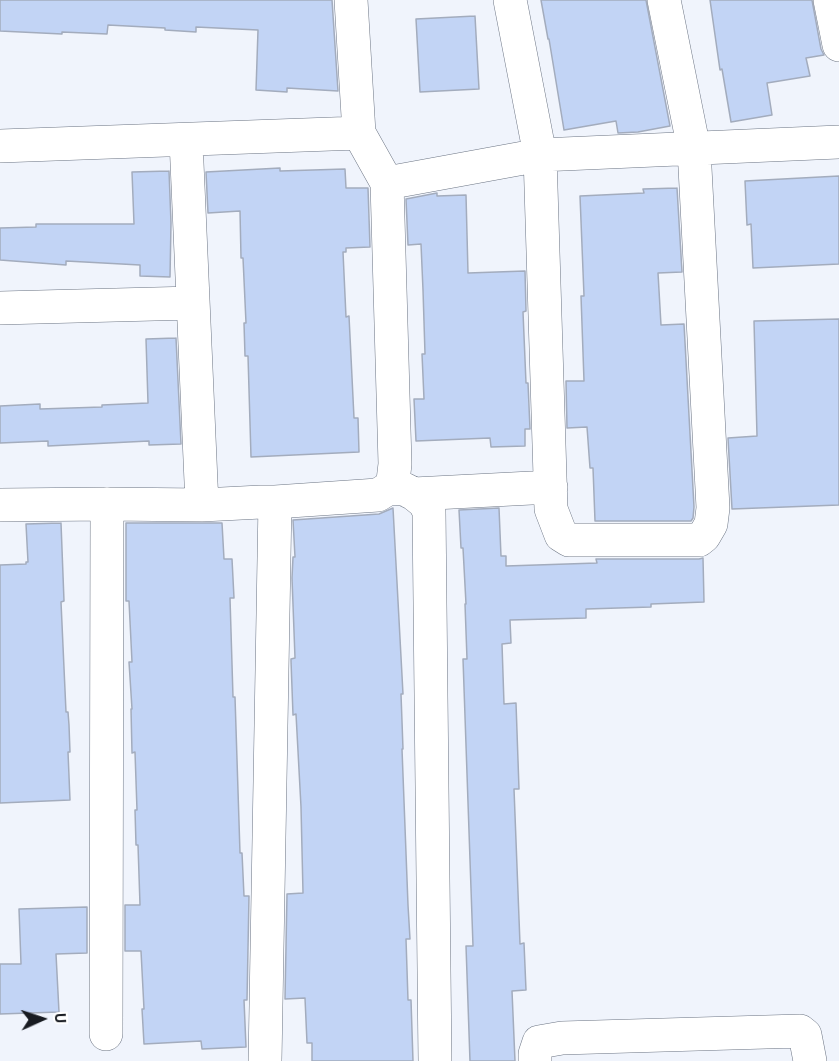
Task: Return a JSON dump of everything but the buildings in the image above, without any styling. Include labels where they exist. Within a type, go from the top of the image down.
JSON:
[{"type":"street","points":[[351,0],[359,133],[387,183],[395,464],[393,481],[402,491],[423,502],[429,511],[435,1061]]},
{"type":"street","points":[[510,0],[540,155],[551,509],[561,535],[569,540],[699,540],[711,524],[714,507],[694,149],[664,0]]},
{"type":"street","points":[[830,0],[839,45]]},
{"type":"street","points":[[0,146],[359,133]]},
{"type":"street","points":[[186,140],[202,505]]},
{"type":"street","points":[[387,183],[540,155],[839,142]]},
{"type":"street","points":[[0,308],[193,303]]},
{"type":"street","points":[[0,505],[202,505],[378,495],[402,491],[551,487]]},
{"type":"street","points":[[265,1061],[275,502]]},
{"type":"street","points":[[106,1034],[107,504]]},
{"type":"street","points":[[535,1061],[539,1042],[562,1038],[800,1031],[805,1035],[810,1061]]}]
